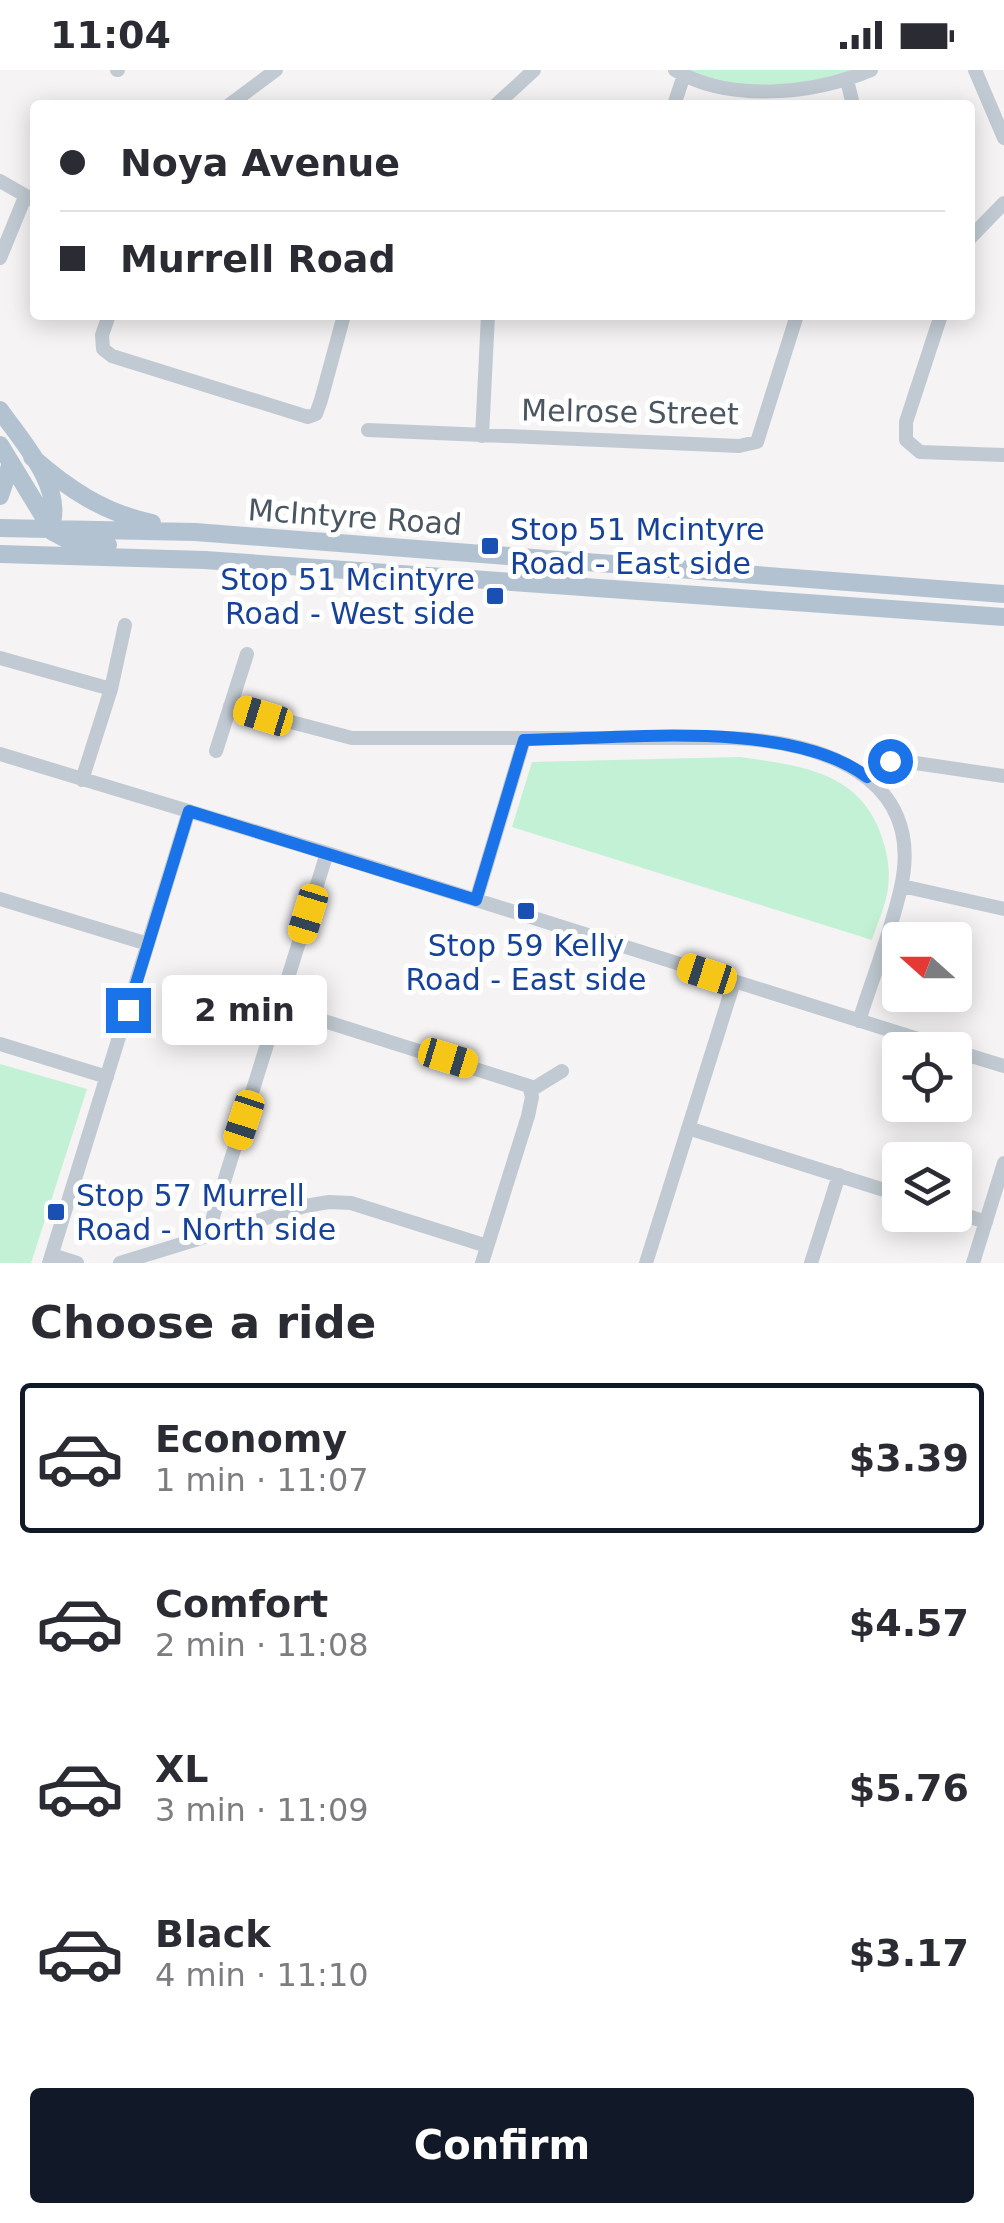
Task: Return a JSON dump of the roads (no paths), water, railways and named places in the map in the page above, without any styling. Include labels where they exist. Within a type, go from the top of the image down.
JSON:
[{"type":"main road","points":[[0,410],[32,457],[53,500],[50,529],[34,540],[0,552]]},
{"type":"main road","points":[[0,446],[50,529],[72,542],[168,550],[205,560]]},
{"type":"main road","points":[[32,457],[74,492],[113,512],[194,532]]},
{"type":"main road","points":[[0,496],[11,463]]},
{"type":"main road","name":"McIntyre Road","points":[[0,528],[194,532],[1004,594]]},
{"type":"main road","name":"McIntyre Road","points":[[0,552],[205,560],[1004,617]]},
{"type":"street","points":[[235,100],[276,70]]},
{"type":"street","points":[[501,100],[534,70]]},
{"type":"street","points":[[675,100],[680,73],[753,91],[792,90],[847,80],[871,70]]},
{"type":"street","points":[[974,70],[1004,138]]},
{"type":"street","points":[[847,80],[852,100]]},
{"type":"street","points":[[0,182],[30,199],[0,258]]},
{"type":"street","points":[[975,233],[1004,203]]},
{"type":"street","points":[[108,320],[103,349],[112,356],[308,417],[316,414],[343,320]]},
{"type":"street","points":[[482,436],[488,320]]},
{"type":"street","name":"Melrose Street","points":[[368,430],[739,446],[757,442],[795,320]]},
{"type":"street","points":[[938,320],[906,422],[906,440],[920,452],[1004,455]]},
{"type":"street","points":[[82,780],[111,690],[125,625]]},
{"type":"street","points":[[216,752],[246,654]]},
{"type":"street","points":[[0,658],[111,690]]},
{"type":"street","points":[[230,706],[352,738],[762,739],[823,751],[867,777],[898,826],[903,855],[902,886],[859,1021]]},
{"type":"street","points":[[476,900],[524,740]]},
{"type":"street","points":[[0,754],[327,852],[895,1032]]},
{"type":"street","points":[[867,777],[896,760],[1004,776]]},
{"type":"street","points":[[76,1263],[50,1259],[189,811]]},
{"type":"street","points":[[207,1236],[327,852]]},
{"type":"street","points":[[902,886],[1004,909]]},
{"type":"street","points":[[0,899],[148,944]]},
{"type":"street","points":[[646,1263],[734,982]]},
{"type":"street","points":[[280,1007],[524,1082],[531,1090]]},
{"type":"street","points":[[0,1044],[107,1077]]},
{"type":"street","points":[[972,1056],[1004,1066]]},
{"type":"street","points":[[482,1263],[524,1130],[531,1090],[562,1071]]},
{"type":"street","points":[[688,1128],[882,1189]]},
{"type":"street","points":[[973,1263],[1004,1164]]},
{"type":"street","points":[[812,1263],[839,1175]]},
{"type":"street","points":[[120,1263],[305,1206],[337,1201],[487,1246]]},
{"type":"street","points":[[972,1217],[986,1222]]},
{"type":"place","name":"Stop 51 Mcintyre Road - East side","points":[[490,546]]},
{"type":"place","name":"Stop 51 Mcintyre Road - West side","points":[[495,596]]},
{"type":"place","name":"Stop 59 Kelly Road - East side","points":[[526,911]]},
{"type":"place","name":"Stop 57 Murrell Road - North side","points":[[56,1212]]}]
